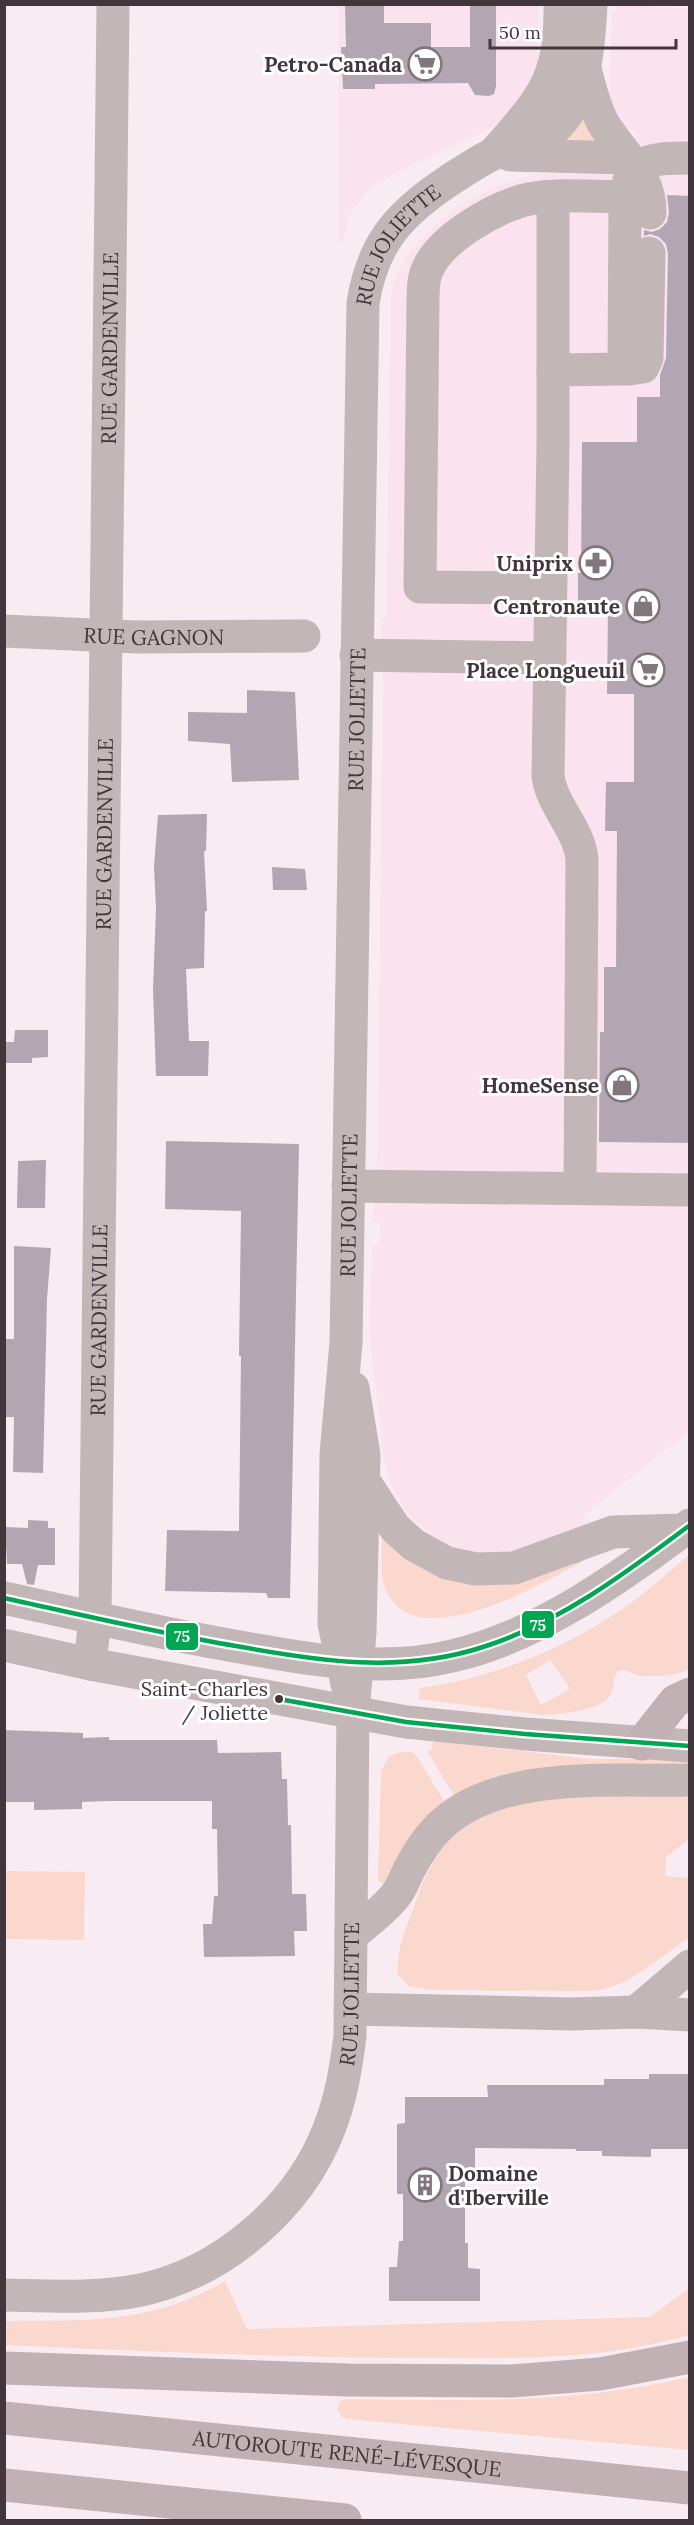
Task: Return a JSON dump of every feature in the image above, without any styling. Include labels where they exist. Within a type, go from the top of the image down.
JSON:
[{"type":"highway","points":[[641,1744],[675,1701],[690,1694]]},
{"type":"highway","points":[[4,2368],[348,2380],[512,2381],[592,2375],[690,2357]]},
{"type":"highway","name":"AUTOROUTE RENÉ-LÉVESQUE","points":[[4,2418],[690,2488]]},
{"type":"highway","points":[[4,2485],[345,2520]]},
{"type":"street","name":"RUE GARDENVILLE","points":[[90,1664],[95,1618],[113,4]]},
{"type":"street","name":"RUE JOLIETTE","points":[[493,154],[536,105],[550,79],[558,52],[560,4]]},
{"type":"street","name":"RUE JOLIETTE","points":[[4,2295],[96,2295],[141,2290],[190,2273],[220,2257],[242,2242],[271,2216],[296,2188],[314,2161],[329,2131],[344,2081],[350,2036],[353,1712],[349,1662],[334,1624],[336,1454],[346,1343],[361,338],[367,280],[384,240],[406,213],[455,177],[493,154],[547,134],[568,109],[585,69],[591,4]]},
{"type":"street","points":[[585,69],[597,111],[635,184],[624,369]]},
{"type":"street","points":[[493,154],[635,184]]},
{"type":"street","points":[[550,588],[420,587],[423,300],[426,274],[442,250],[487,215],[527,200],[635,184],[657,158],[690,158]]},
{"type":"street","points":[[553,197],[549,783],[579,843],[582,859],[580,1188]]},
{"type":"street","points":[[553,370],[643,367],[647,358],[649,253]]},
{"type":"street","name":"RUE GAGNON","points":[[4,630],[107,636],[304,636]]},
{"type":"street","points":[[356,655],[549,658]]},
{"type":"street","points":[[348,1186],[690,1190]]},
{"type":"street","name":"RUE JOLIETTE","points":[[346,1343],[364,1455],[360,1633],[349,1662]]},
{"type":"street","points":[[364,1481],[395,1528],[414,1545],[447,1563],[476,1569],[521,1566],[613,1532],[687,1527]]},
{"type":"street","points":[[4,1598],[200,1640],[349,1662],[396,1664],[438,1659],[507,1638],[583,1599],[687,1527]]},
{"type":"street","points":[[4,1645],[90,1664],[406,1722],[641,1744],[690,1746]]},
{"type":"street","points":[[351,1936],[396,1896],[419,1853],[441,1825],[458,1812],[482,1799],[511,1789],[547,1784],[690,1780]]},
{"type":"street","points":[[636,2012],[690,1966]]},
{"type":"street","points":[[350,2009],[571,2014],[636,2012],[690,2015]]},
{"type":"shaded area","points":[[338,5],[539,5],[536,52],[545,54],[541,68],[509,116],[489,129],[398,172],[370,189],[352,212],[343,244],[339,242]]},
{"type":"shaded area","points":[[617,5],[689,8],[689,1432],[591,1509],[585,1516],[582,1529],[515,1554],[461,1553],[430,1540],[431,1533],[409,1516],[392,1488],[384,1461],[369,1330],[372,1245],[379,1244],[380,1223],[373,1222],[377,1158],[383,683],[381,619],[386,618],[391,291],[407,254],[434,225],[454,209],[490,188],[540,174],[611,172],[638,134],[625,127],[612,106],[609,89],[612,11],[616,11]]},
{"type":"shaded area","points":[[583,119],[606,143],[558,144]]},
{"type":"shaded area","points":[[382,1534],[394,1548],[568,1564],[585,1560],[511,1598],[480,1610],[450,1617],[422,1617],[400,1608],[385,1588],[381,1569]]},
{"type":"shaded area","points":[[689,1555],[690,1669],[672,1675],[653,1676],[638,1675],[624,1670],[618,1671],[611,1694],[606,1700],[590,1708],[560,1714],[543,1715],[418,1699],[420,1688],[473,1678],[499,1670],[575,1638],[630,1604]],"holes":[[[550,1660],[570,1689],[541,1705],[526,1675]]]},
{"type":"shaded area","points":[[433,1741],[590,1759],[689,1759],[689,1769],[456,1799],[427,1751],[431,1751]]},
{"type":"shaded area","points":[[400,1752],[412,1752],[416,1755],[447,1806],[386,1885],[378,1881],[381,1771],[389,1756]]},
{"type":"shaded area","points":[[601,1796],[689,1796],[689,1839],[666,1857],[665,1876],[689,1878],[689,1938],[631,1978],[606,1989],[592,1991],[429,1990],[408,1986],[398,1975],[398,1957],[402,1939],[427,1874],[451,1838],[481,1817],[507,1807],[537,1800]]},
{"type":"shaded area","points":[[5,1871],[85,1872],[84,1940],[5,1939]]},
{"type":"shaded area","points":[[225,2281],[247,2329],[650,2317],[689,2288],[689,2335],[620,2350],[515,2358],[308,2356],[5,2345],[5,2321],[91,2320],[144,2313],[171,2306]]},
{"type":"shaded area","points":[[689,2377],[689,2450],[347,2419],[342,2417],[337,2410],[340,2401],[346,2399],[519,2399],[605,2392]]},
{"type":"building","points":[[345,4],[384,4],[384,23],[431,23],[431,47],[470,47],[470,4],[496,4],[496,86],[494,94],[475,95],[468,83],[375,84],[375,89],[343,89],[341,47],[346,47]]},
{"type":"building","name":"Place Longueuil","points":[[667,195],[690,196],[690,1143],[599,1142],[600,1032],[604,1032],[604,967],[616,967],[617,831],[605,831],[606,782],[634,782],[634,694],[607,694],[608,605],[578,605],[578,573],[581,573],[582,442],[637,442],[637,397],[660,397],[660,375],[666,358],[668,253],[666,244],[659,237],[650,234],[644,236],[644,230],[652,232],[660,229],[667,222],[669,212]]},
{"type":"building","points":[[247,690],[295,692],[299,780],[232,782],[230,744],[188,741],[188,712],[247,713]]},
{"type":"building","points":[[207,814],[206,851],[204,851],[207,911],[205,911],[204,968],[186,969],[189,1041],[209,1041],[208,1076],[156,1076],[153,989],[156,909],[154,866],[158,815]]},
{"type":"building","points":[[272,867],[305,869],[307,890],[273,890]]},
{"type":"building","points":[[15,1030],[48,1030],[48,1057],[32,1058],[32,1063],[4,1063],[4,1042],[14,1042]]},
{"type":"building","points":[[166,1141],[299,1144],[290,1598],[268,1598],[266,1593],[165,1591],[167,1530],[239,1531],[241,1356],[239,1356],[241,1211],[165,1209]]},
{"type":"building","points":[[46,1160],[45,1208],[17,1208],[18,1161]]},
{"type":"building","points":[[14,1246],[51,1248],[47,1299],[43,1473],[13,1472],[14,1417],[4,1417],[4,1339],[14,1339]]},
{"type":"building","points":[[28,1520],[48,1521],[48,1528],[55,1528],[55,1565],[38,1565],[34,1585],[27,1584],[22,1564],[7,1564],[5,1527],[28,1528]]},
{"type":"building","points":[[4,1730],[83,1733],[83,1738],[109,1737],[109,1740],[217,1740],[218,1753],[281,1752],[282,1779],[287,1779],[288,1825],[291,1825],[292,1894],[306,1894],[307,1931],[294,1931],[295,1956],[204,1957],[203,1924],[212,1924],[214,1896],[218,1896],[217,1829],[212,1829],[212,1801],[82,1802],[82,1809],[34,1810],[34,1802],[4,1802]]},
{"type":"building","name":"Domaine d'Iberville","points":[[649,2074],[690,2074],[690,2149],[651,2149],[651,2157],[602,2156],[602,2151],[576,2151],[576,2149],[475,2148],[475,2173],[465,2173],[465,2243],[468,2243],[468,2268],[480,2269],[480,2301],[389,2301],[389,2267],[397,2267],[399,2241],[403,2241],[403,2194],[397,2194],[397,2124],[405,2123],[405,2097],[488,2097],[487,2085],[604,2085],[604,2079],[649,2079]]},
{"type":"transit line","name":"75","points":[[4,1598],[120,1624],[298,1656],[390,1663],[421,1660],[483,1647],[538,1625],[591,1595],[690,1525]]},
{"type":"transit line","name":"75","points":[[279,1699],[406,1722],[525,1734],[690,1746]]},
{"type":"place","name":"Petro-Canada","points":[[425,64]]},
{"type":"place","name":"Uniprix","points":[[596,563]]},
{"type":"place","name":"Centronaute","points":[[643,606]]},
{"type":"place","name":"Place Longueuil","points":[[648,670]]},
{"type":"place","name":"HomeSense","points":[[622,1085]]},
{"type":"place","name":"Saint-Charles / Joliette","points":[[279,1699]]},
{"type":"place","name":"Domaine d'Iberville","points":[[425,2185]]}]
